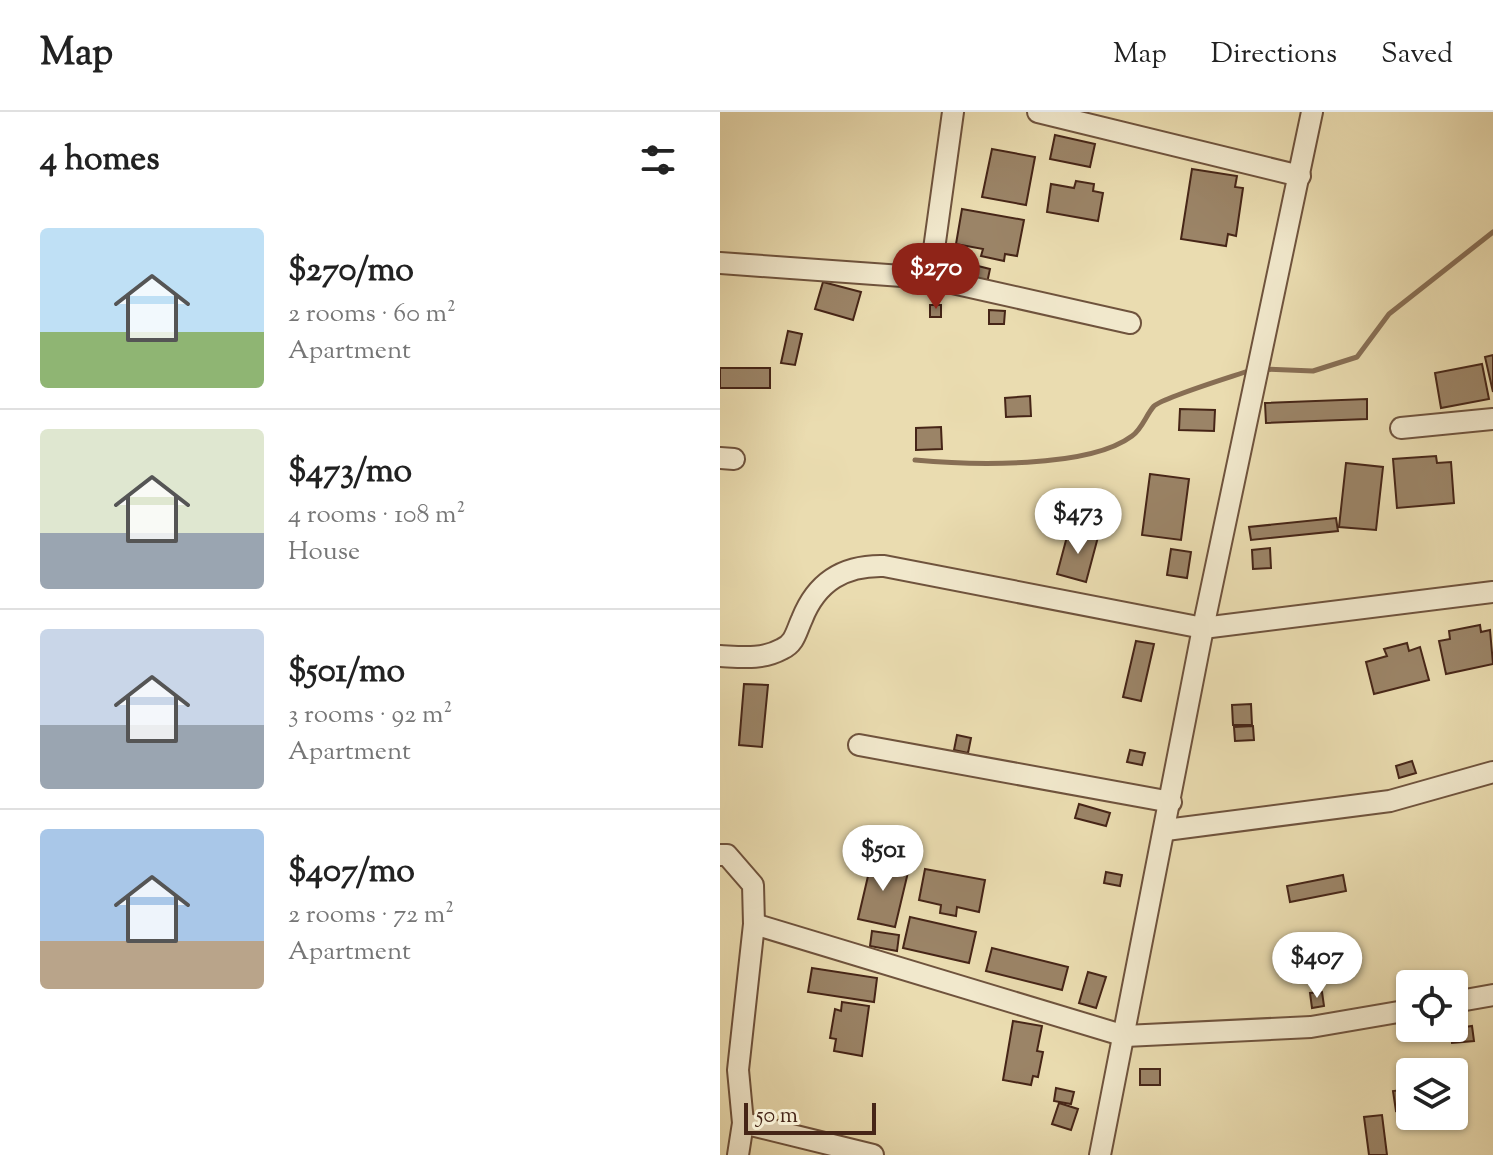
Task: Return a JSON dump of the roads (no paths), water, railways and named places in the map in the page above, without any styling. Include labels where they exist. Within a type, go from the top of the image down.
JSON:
[{"type":"street","points":[[930,278],[953,112]]},
{"type":"street","points":[[1038,112],[1300,176]]},
{"type":"street","points":[[1100,1155],[1166,830],[1203,628],[1312,112]]},
{"type":"street","points":[[720,263],[930,278],[1130,323]]},
{"type":"street","points":[[1401,428],[1493,419]]},
{"type":"street","points":[[720,656],[755,658],[783,649],[795,639],[809,602],[822,586],[843,571],[864,565],[884,566],[1203,628],[1493,592]]},
{"type":"street","points":[[859,745],[1171,802]]},
{"type":"street","points":[[1166,830],[1390,801],[1493,772]]},
{"type":"street","points":[[720,855],[727,855],[753,885],[754,924],[729,1069],[743,1123],[738,1155]]},
{"type":"street","points":[[754,924],[1125,1036],[1311,1027],[1396,1012]]},
{"type":"street","points":[[1468,999],[1493,995]]},
{"type":"street","points":[[743,1123],[873,1155]]},
{"type":"waterway","points":[[1261,369],[1313,371],[1357,357],[1389,314],[1493,232]]},
{"type":"waterway","points":[[915,460],[1027,462],[1087,454],[1112,447],[1132,436],[1160,402],[1251,370]]}]
